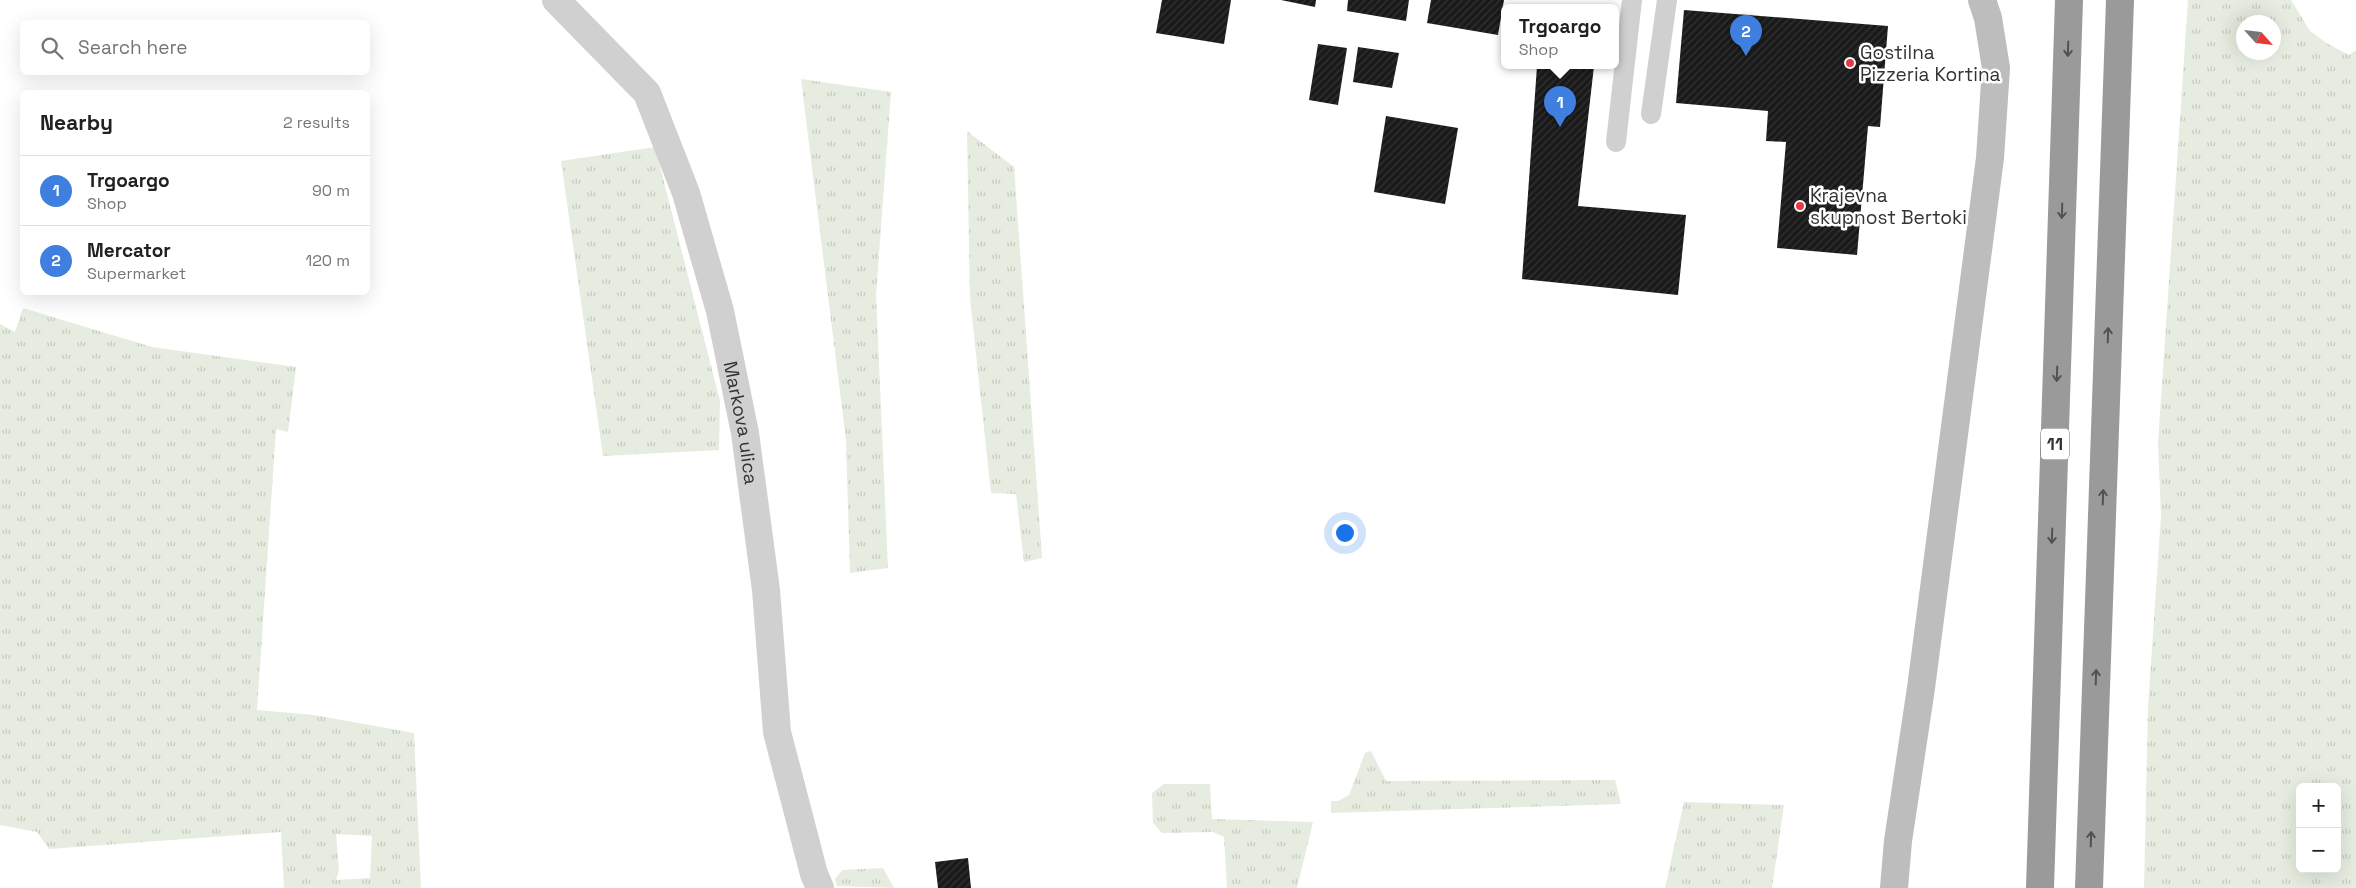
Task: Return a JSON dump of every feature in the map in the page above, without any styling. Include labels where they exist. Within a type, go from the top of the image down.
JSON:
[{"type":"highway","name":"11","points":[[2040,888],[2069,0]]},
{"type":"highway","points":[[2089,888],[2120,0]]},
{"type":"highway","points":[[2117,74],[2138,0]]},
{"type":"street","name":"Markova ulica","points":[[556,0],[647,93],[686,193],[720,312],[745,433],[766,590],[777,732],[814,874],[820,888]]},
{"type":"street","points":[[1894,888],[1898,841],[1921,688],[1990,158],[1996,68],[1988,18],[1982,0]]},
{"type":"lane","points":[[1616,142],[1632,0]]},
{"type":"lane","points":[[1651,114],[1666,0]]},
{"type":"green space","points":[[2188,0],[2291,0],[2310,31],[2328,44],[2349,55],[2356,50],[2356,888],[2144,888],[2148,707],[2161,516],[2158,443]]},
{"type":"green space","points":[[801,79],[891,92],[876,295],[888,568],[850,573],[846,440]]},
{"type":"green space","points":[[967,131],[1014,167],[1042,558],[1024,562],[1016,494],[991,493],[970,298]]},
{"type":"green space","points":[[655,147],[720,401],[719,450],[603,456],[561,161]]},
{"type":"green space","points":[[23,308],[152,347],[296,367],[288,432],[276,429],[257,710],[314,715],[414,733],[421,888],[284,888],[281,832],[49,849],[37,832],[0,825],[0,324],[15,332]],"holes":[[[336,834],[372,836],[370,878],[336,880],[339,870]]]},
{"type":"green space","points":[[1371,751],[1386,781],[1615,780],[1621,804],[1331,813],[1331,801],[1338,801],[1349,795],[1365,753]]},
{"type":"green space","points":[[1164,784],[1210,784],[1212,819],[1313,822],[1297,888],[1227,888],[1224,837],[1213,832],[1162,833],[1153,823],[1152,793]]},
{"type":"green space","points":[[1684,802],[1784,805],[1772,888],[1665,888]]},
{"type":"green space","points":[[883,868],[894,888],[837,886],[835,879],[842,870]]},
{"type":"building","points":[[1162,0],[1231,0],[1224,44],[1156,33]]},
{"type":"building","points":[[1281,0],[1316,0],[1315,7]]},
{"type":"building","points":[[1348,0],[1409,0],[1406,21],[1347,11]]},
{"type":"building","points":[[1431,0],[1504,0],[1503,4],[1501,4],[1498,35],[1427,23]]},
{"type":"building","points":[[1684,10],[1888,26],[1880,127],[1868,126],[1857,255],[1777,248],[1786,142],[1766,141],[1768,111],[1676,103]]},
{"type":"building","points":[[1318,44],[1347,48],[1338,105],[1309,100]]},
{"type":"building","points":[[1358,47],[1399,53],[1392,88],[1353,82]]},
{"type":"building","points":[[1537,69],[1594,69],[1578,206],[1686,215],[1678,295],[1522,279]]},
{"type":"building","points":[[1386,116],[1458,128],[1445,204],[1374,192]]},
{"type":"building","points":[[968,858],[971,888],[938,888],[935,862]]},
{"type":"place","name":"Mercator","points":[[1746,56]]},
{"type":"place","name":"Gostilna Pizzeria Kortina","points":[[1850,63]]},
{"type":"place","name":"Trgoargo","points":[[1560,127]]},
{"type":"place","name":"Krajevna skupnost Bertoki","points":[[1800,206]]}]
